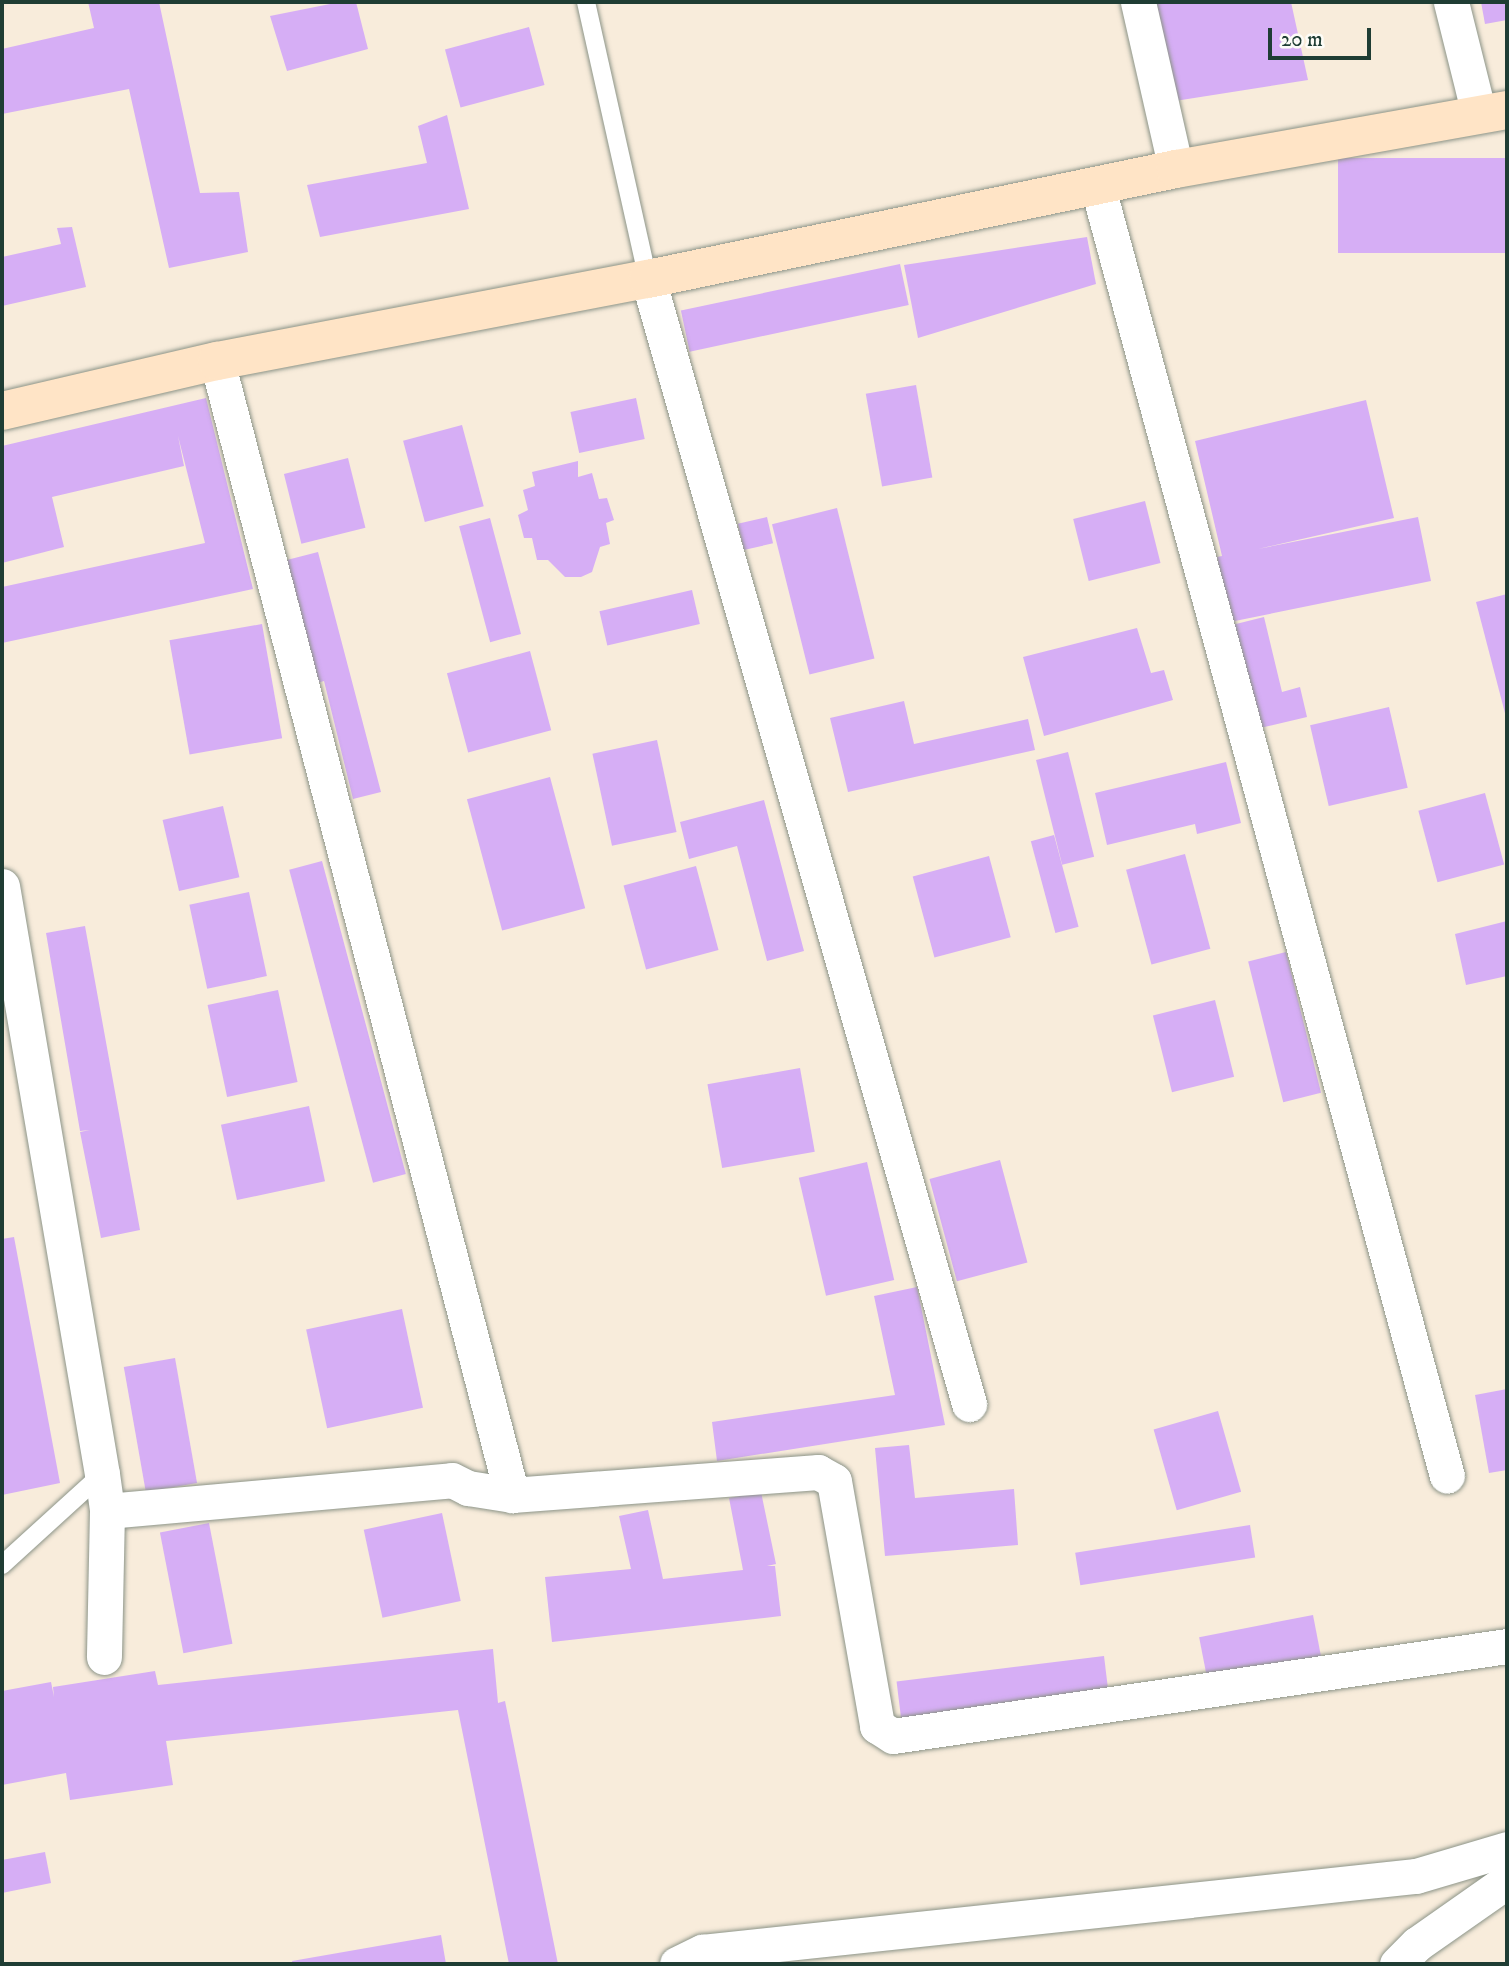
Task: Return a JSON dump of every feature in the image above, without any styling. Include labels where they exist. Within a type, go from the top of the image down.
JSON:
[{"type":"main road","points":[[2,411],[217,361],[648,279],[1098,188],[1176,169],[1493,112]]},
{"type":"street","points":[[1138,2],[1176,169]]},
{"type":"street","points":[[1451,2],[1493,112]]},
{"type":"street","points":[[1098,188],[1447,1476]]},
{"type":"street","points":[[648,279],[969,1404]]},
{"type":"street","points":[[217,361],[512,1495]]},
{"type":"street","points":[[2,886],[107,1511],[104,1657]]},
{"type":"street","points":[[107,1511],[452,1480],[468,1488],[512,1495],[818,1472],[828,1475],[834,1481],[877,1726],[892,1736],[1507,1646]]},
{"type":"street","points":[[677,1964],[702,1952],[1416,1876],[1507,1849]]},
{"type":"street","points":[[1397,1964],[1417,1944],[1507,1881]]},
{"type":"lane","points":[[586,2],[648,279]]},
{"type":"lane","points":[[2,1565],[102,1474]]},
{"type":"building","points":[[88,2],[159,2],[200,193],[239,192],[248,252],[169,268],[129,89],[2,114],[2,49],[94,28]]},
{"type":"building","points":[[340,2],[356,2],[368,49],[287,71],[270,16]]},
{"type":"building","points":[[1154,2],[1291,2],[1308,80],[1175,101]]},
{"type":"building","points":[[1481,2],[1507,2],[1507,20],[1485,24]]},
{"type":"building","points":[[529,27],[545,85],[460,107],[445,50]]},
{"type":"building","points":[[447,115],[469,209],[320,237],[307,185],[427,163],[418,126]]},
{"type":"building","points":[[1338,158],[1507,158],[1507,253],[1338,253]]},
{"type":"building","points":[[72,227],[86,287],[2,306],[2,257],[61,244],[57,228]]},
{"type":"building","points":[[1087,237],[1096,284],[918,338],[904,265]]},
{"type":"building","points":[[900,264],[909,305],[690,352],[681,311]]},
{"type":"building","points":[[916,385],[932,478],[882,486],[866,394]]},
{"type":"building","points":[[206,398],[253,589],[2,643],[2,587],[205,543],[178,436],[184,466],[52,497],[64,547],[2,563],[2,446]]},
{"type":"building","points":[[636,398],[645,439],[579,453],[570,412]]},
{"type":"building","points":[[1366,400],[1394,518],[1258,549],[1418,517],[1431,581],[1230,622],[1217,557],[1222,556],[1195,441]]},
{"type":"building","points":[[462,425],[484,506],[425,522],[403,441]]},
{"type":"building","points":[[348,458],[365,528],[301,544],[284,474]]},
{"type":"building","points":[[578,461],[578,477],[592,473],[599,499],[607,498],[614,520],[606,523],[610,544],[600,547],[592,572],[581,577],[565,577],[548,560],[537,560],[532,538],[524,538],[518,515],[528,510],[523,490],[535,486],[532,472]]},
{"type":"building","points":[[1145,501],[1160,563],[1089,581],[1073,519]]},
{"type":"building","points":[[837,508],[874,658],[809,675],[772,524]]},
{"type":"building","points":[[767,517],[773,543],[744,550],[738,524]]},
{"type":"building","points":[[490,518],[521,634],[490,642],[459,526]]},
{"type":"building","points":[[318,552],[381,792],[353,799],[324,681],[317,683],[283,561]]},
{"type":"building","points":[[692,590],[700,624],[607,645],[599,611]]},
{"type":"building","points":[[1507,594],[1507,717],[1506,717],[1476,602]]},
{"type":"building","points":[[1264,617],[1282,692],[1300,687],[1307,717],[1247,731],[1220,628]]},
{"type":"building","points":[[262,624],[282,738],[190,755],[169,640]]},
{"type":"building","points":[[1137,628],[1151,673],[1164,670],[1173,700],[1044,736],[1023,657]]},
{"type":"building","points":[[530,651],[551,730],[468,752],[447,673]]},
{"type":"building","points":[[904,701],[914,744],[1028,719],[1035,750],[848,792],[830,718]]},
{"type":"building","points":[[1389,707],[1408,788],[1329,806],[1310,725]]},
{"type":"building","points":[[657,740],[677,832],[612,846],[592,754]]},
{"type":"building","points":[[1068,752],[1094,857],[1062,865],[1036,760]]},
{"type":"building","points":[[1226,762],[1241,823],[1197,834],[1195,824],[1107,845],[1095,793]]},
{"type":"building","points":[[550,777],[585,908],[502,931],[467,799]]},
{"type":"building","points":[[1485,793],[1504,864],[1438,882],[1418,811]]},
{"type":"building","points":[[764,800],[804,951],[767,961],[737,846],[689,859],[680,822]]},
{"type":"building","points":[[223,806],[239,877],[179,891],[163,820]]},
{"type":"building","points":[[1054,835],[1079,927],[1055,933],[1031,841]]},
{"type":"building","points":[[1185,854],[1210,949],[1151,964],[1126,870]]},
{"type":"building","points":[[989,856],[1011,937],[934,958],[913,876]]},
{"type":"building","points":[[322,861],[406,1174],[373,1183],[289,870]]},
{"type":"building","points":[[696,866],[719,950],[646,969],[624,885]]},
{"type":"building","points":[[249,892],[267,976],[207,989],[189,905]]},
{"type":"building","points":[[1507,921],[1507,976],[1466,985],[1455,934]]},
{"type":"building","points":[[85,926],[140,1230],[101,1238],[80,1132],[90,1130],[80,1131],[46,933]]},
{"type":"building","points":[[1286,952],[1321,1093],[1283,1102],[1248,961]]},
{"type":"building","points":[[278,990],[298,1082],[227,1097],[208,1005]]},
{"type":"building","points":[[1215,1000],[1234,1077],[1172,1092],[1153,1015]]},
{"type":"building","points":[[800,1068],[815,1152],[722,1168],[707,1084]]},
{"type":"building","points":[[309,1106],[325,1181],[237,1200],[221,1125]]},
{"type":"building","points":[[1000,1160],[1027,1262],[957,1281],[929,1179]]},
{"type":"building","points":[[867,1162],[894,1280],[826,1296],[799,1178]]},
{"type":"building","points":[[14,1237],[60,1483],[2,1495],[2,1239]]},
{"type":"building","points":[[917,1287],[945,1425],[717,1461],[712,1422],[895,1395],[874,1296]]},
{"type":"building","points":[[402,1309],[423,1408],[327,1428],[306,1329]]},
{"type":"building","points":[[175,1358],[197,1483],[146,1492],[124,1367]]},
{"type":"building","points":[[1507,1389],[1507,1470],[1489,1473],[1475,1395]]},
{"type":"building","points":[[1218,1411],[1241,1492],[1177,1510],[1154,1429]]},
{"type":"building","points":[[909,1445],[915,1498],[1014,1489],[1018,1545],[885,1556],[875,1448]]},
{"type":"building","points":[[761,1492],[776,1564],[767,1566],[775,1566],[781,1616],[552,1642],[545,1577],[631,1569],[619,1516],[648,1510],[663,1579],[743,1570],[729,1498]]},
{"type":"building","points":[[442,1513],[461,1601],[382,1618],[364,1530]]},
{"type":"building","points":[[209,1523],[232,1644],[183,1653],[160,1533]]},
{"type":"building","points":[[1250,1525],[1255,1558],[1080,1585],[1075,1553]]},
{"type":"building","points":[[1313,1615],[1322,1661],[1208,1683],[1199,1637]]},
{"type":"building","points":[[493,1649],[498,1703],[505,1701],[558,1964],[509,1964],[458,1710],[166,1741],[173,1785],[70,1800],[66,1773],[2,1785],[2,1691],[51,1682],[54,1697],[53,1687],[155,1671],[158,1685]]},
{"type":"building","points":[[1104,1656],[1109,1698],[902,1723],[897,1681]]},
{"type":"building","points":[[45,1852],[51,1883],[2,1893],[2,1860]]},
{"type":"building","points":[[441,1935],[446,1964],[293,1964],[292,1961]]}]
